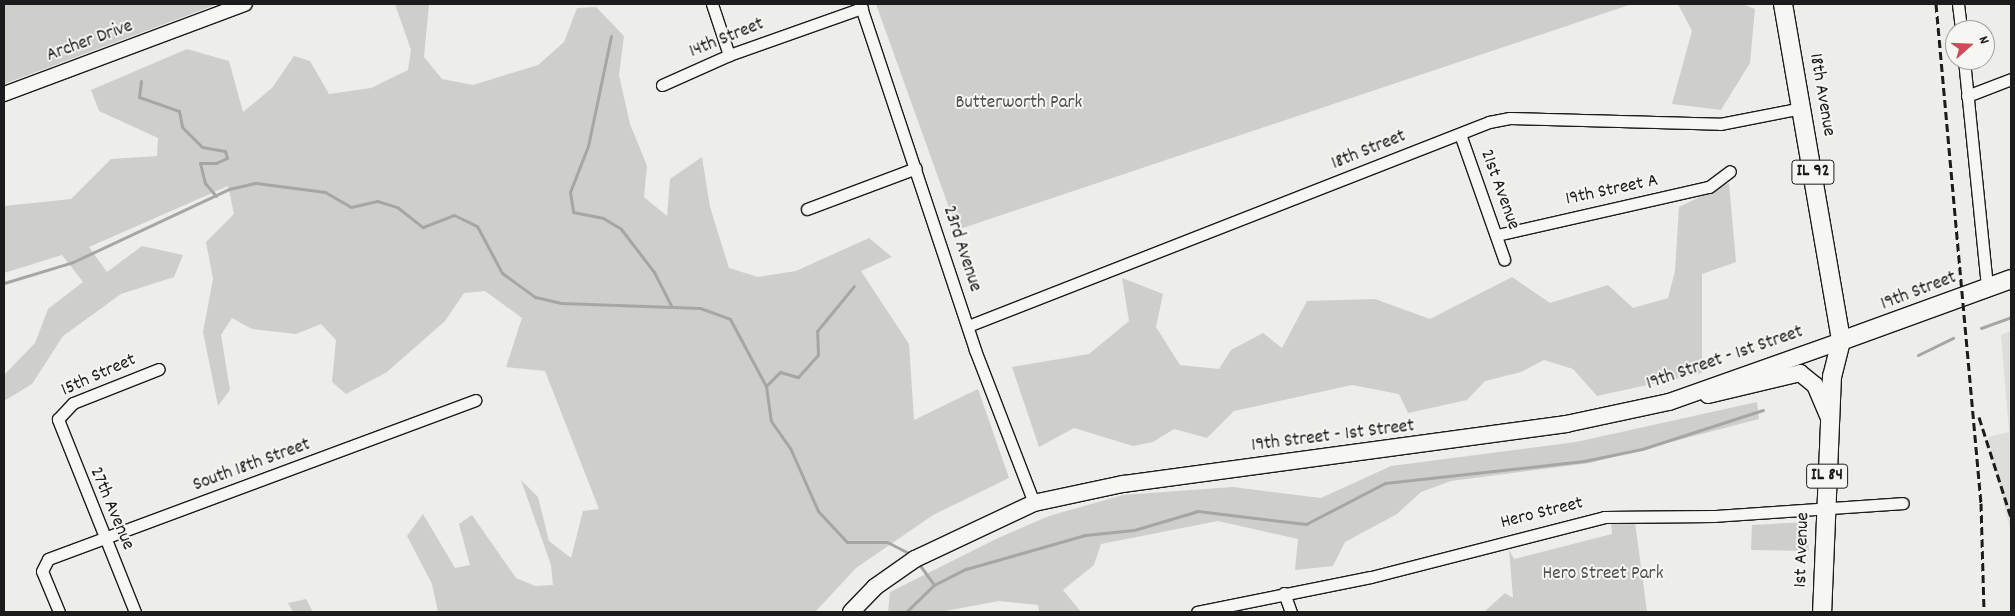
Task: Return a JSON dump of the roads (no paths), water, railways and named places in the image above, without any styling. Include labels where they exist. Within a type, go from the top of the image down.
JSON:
[{"type":"main road","name":"18th Avenue","points":[[1783,4],[1841,342]]},
{"type":"main road","name":"19th Street","points":[[1841,342],[2011,279]]},
{"type":"main road","name":"19th Street - 1st Street","points":[[852,612],[875,588],[915,559],[1034,504],[1123,484],[1489,438],[1669,402],[1841,342]]},
{"type":"main road","name":"1st Avenue","points":[[1822,612],[1832,376],[1841,342]]},
{"type":"main road","points":[[1669,402],[1733,390],[1795,372],[1815,385],[1829,419]]},
{"type":"street","name":"Archer Drive","points":[[4,94],[245,4]]},
{"type":"street","points":[[712,4],[729,55]]},
{"type":"street","points":[[1958,4],[1960,20]]},
{"type":"street","name":"14th Street","points":[[662,85],[729,55],[861,6]]},
{"type":"street","name":"23rd Avenue","points":[[861,6],[968,326],[1034,504]]},
{"type":"street","points":[[1965,70],[1987,288]]},
{"type":"street","points":[[1968,96],[2011,79]]},
{"type":"street","name":"18th Street","points":[[968,326],[1460,134],[1510,118],[1720,124],[1802,108]]},
{"type":"street","name":"21st Avenue","points":[[1460,134],[1504,259]]},
{"type":"street","points":[[807,209],[916,168]]},
{"type":"street","name":"19th Street A","points":[[1497,235],[1709,187],[1730,171]]},
{"type":"street","name":"15th Street","points":[[58,419],[73,403],[159,369]]},
{"type":"street","name":"South 18th Street","points":[[59,612],[43,565],[48,559],[106,540],[475,400]]},
{"type":"street","name":"27th Avenue","points":[[58,419],[135,612]]},
{"type":"street","name":"Hero Street","points":[[1197,612],[1371,576],[1604,517],[1714,516],[1903,503]]},
{"type":"street","points":[[1284,593],[1291,612]]},
{"type":"waterway","points":[[611,36],[588,146],[570,192],[573,212],[603,218],[621,229],[654,272],[671,306]]},
{"type":"waterway","points":[[141,81],[139,97],[179,111],[182,127],[202,147],[225,151],[227,158],[216,163],[200,163],[205,183],[216,196]]},
{"type":"waterway","points":[[4,283],[73,262],[229,189],[256,183],[325,192],[351,207],[377,201],[397,207],[423,227],[454,215],[477,226],[502,273],[535,297],[561,303],[700,308],[730,319],[766,386],[771,421],[791,450],[818,511],[847,542],[887,542],[912,555]]},
{"type":"waterway","points":[[766,386],[780,372],[798,377],[818,355],[817,331],[854,286]]},
{"type":"waterway","points":[[1981,328],[2011,317]]},
{"type":"waterway","points":[[1918,355],[1953,338]]},
{"type":"waterway","points":[[906,612],[934,585],[966,569],[1085,535],[1134,530],[1198,511],[1306,524],[1385,483],[1584,461],[1642,449],[1763,410]]},
{"type":"waterway","points":[[919,564],[934,585]]},
{"type":"railway","points":[[1936,4],[1981,503],[1984,612]]},
{"type":"railway","points":[[1979,417],[2011,517]]},
{"type":"park label","name":"Butterworth Park","points":[[1019,104]]},
{"type":"park label","name":"Hero Street Park","points":[[1603,575]]}]
